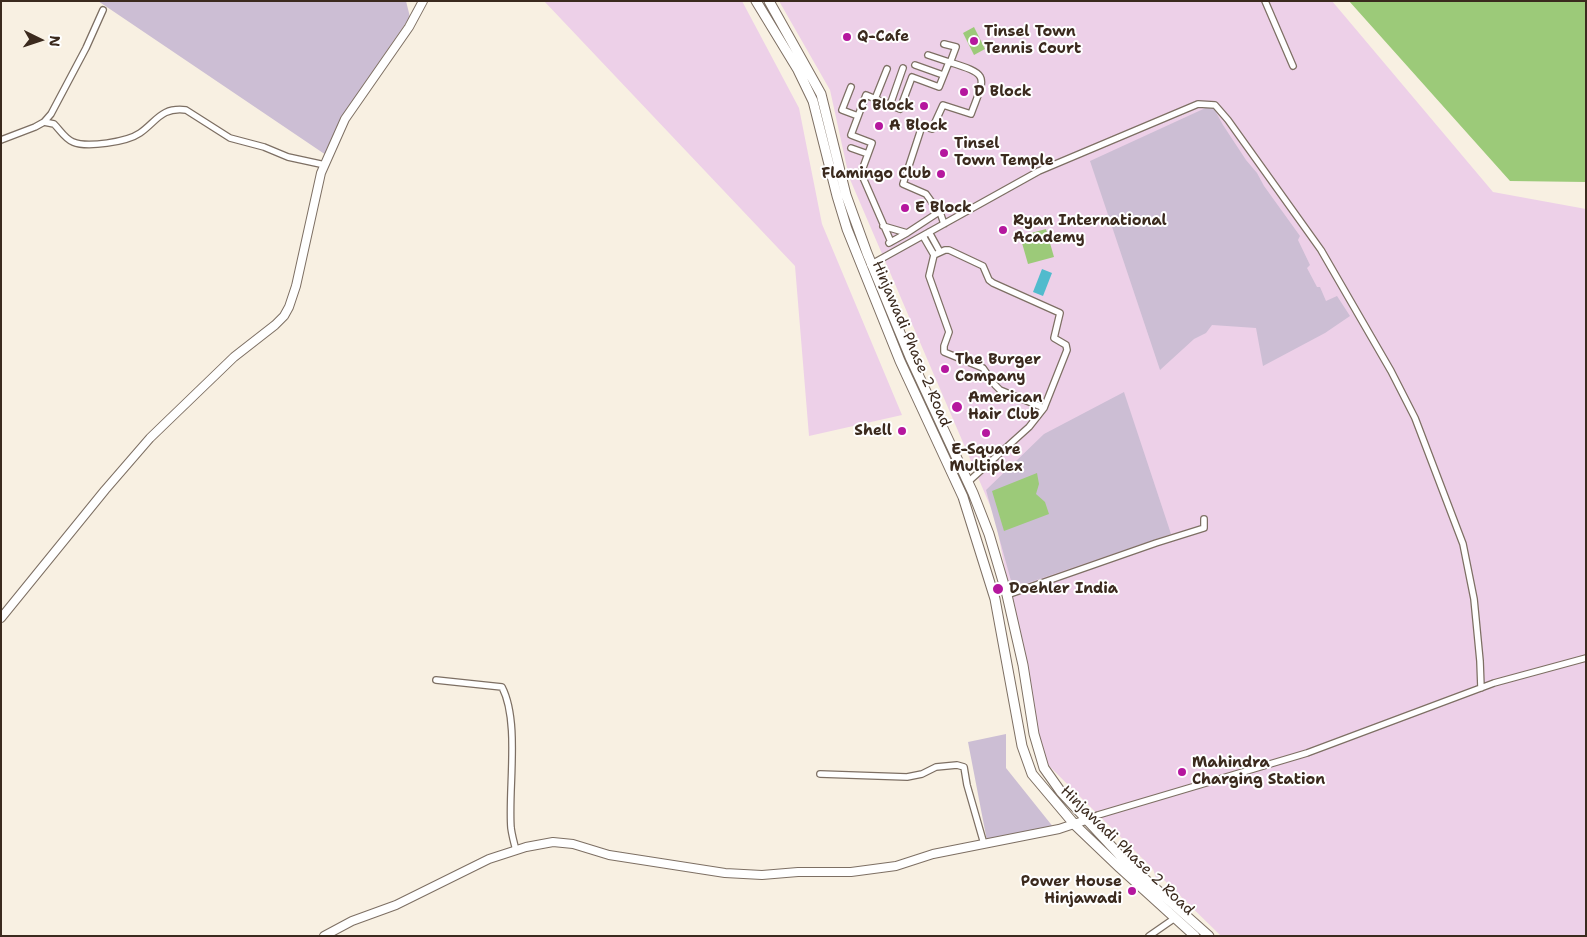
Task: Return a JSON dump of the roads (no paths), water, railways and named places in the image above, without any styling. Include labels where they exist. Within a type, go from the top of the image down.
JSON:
[{"type":"main road","name":"Hinjawadi Phase 2 Road","points":[[756,1],[798,70],[813,101],[847,229],[914,395],[964,497],[996,599],[1022,746],[1032,774],[1075,824],[1195,936]]},
{"type":"main road","name":"Hinjawadi Phase 2 Road","points":[[769,1],[821,94],[846,195],[872,264],[913,364],[968,482],[989,534],[1007,595],[1034,734],[1044,768],[1061,792],[1126,862],[1209,936]]},
{"type":"main road","points":[[996,599],[1007,595]]},
{"type":"street","points":[[1,618],[155,432],[234,357],[284,316],[290,307],[296,286],[321,172],[345,119],[409,27],[424,1]]},
{"type":"street","points":[[1266,1],[1293,66]]},
{"type":"street","points":[[1,140],[44,122],[51,114],[86,48],[103,10]]},
{"type":"street","points":[[939,212],[889,243],[861,173],[872,143],[851,135],[866,95],[900,108],[912,76],[939,87],[956,47],[944,44]]},
{"type":"street","points":[[928,55],[973,70],[979,74],[982,83],[971,114],[943,105],[932,129],[922,126],[903,184],[926,194],[939,212],[944,224]]},
{"type":"street","points":[[915,65],[944,75]]},
{"type":"street","points":[[890,104],[903,68]]},
{"type":"street","points":[[875,99],[887,69]]},
{"type":"street","points":[[851,87],[842,110],[858,116]]},
{"type":"street","points":[[863,269],[1039,171],[1198,104],[1215,105],[1228,120],[1321,250],[1391,371],[1415,418],[1463,544],[1474,598],[1481,688]]},
{"type":"street","points":[[44,122],[54,124],[65,138],[73,142],[85,145],[97,144],[133,137],[160,115],[177,109],[186,110],[230,138],[264,147],[288,157],[325,165]]},
{"type":"street","points":[[850,148],[868,154]]},
{"type":"street","points":[[883,226],[907,233]]},
{"type":"street","points":[[926,234],[940,252]]},
{"type":"street","points":[[926,234],[934,256],[929,276],[949,332],[944,352],[983,368],[987,371],[994,385],[1000,390],[1044,408]]},
{"type":"street","points":[[934,256],[948,250],[982,265],[992,283],[1060,313],[1054,338],[1066,346],[1067,350],[1044,408],[1029,427],[968,482]]},
{"type":"street","points":[[1007,595],[1204,528],[1204,519]]},
{"type":"street","points":[[324,936],[352,921],[396,905],[489,859],[516,850],[553,842],[573,844],[609,855],[725,873],[762,875],[798,872],[851,872],[896,866],[933,854],[1075,824],[1307,753],[1481,688],[1586,658]]},
{"type":"street","points":[[436,680],[502,687],[507,695],[512,733],[512,828],[516,850]]},
{"type":"street","points":[[820,774],[907,776],[922,774],[936,767],[957,765],[964,767],[967,785],[984,844]]},
{"type":"street","points":[[1149,936],[1175,918]]},
{"type":"water","points":[[1042,269],[1052,273],[1043,296],[1033,292]]},
{"type":"place","name":"Q-Cafe","points":[[847,37]]},
{"type":"place","name":"Tinsel Town Tennis Court","points":[[974,41]]},
{"type":"place","name":"D Block","points":[[964,92]]},
{"type":"place","name":"C Block","points":[[924,106]]},
{"type":"place","name":"A Block","points":[[879,126]]},
{"type":"place","name":"Tinsel Town Temple","points":[[944,153]]},
{"type":"place","name":"Flamingo Club","points":[[941,174]]},
{"type":"place","name":"E Block","points":[[905,208]]},
{"type":"place","name":"Ryan International Academy","points":[[1003,230]]},
{"type":"place","name":"The Burger Company","points":[[945,369]]},
{"type":"place","name":"American Hair Club","points":[[957,407]]},
{"type":"place","name":"Shell","points":[[902,431]]},
{"type":"place","name":"E-Square Multiplex","points":[[986,433]]},
{"type":"place","name":"Doehler India","points":[[998,589]]},
{"type":"place","name":"Mahindra Charging Station","points":[[1182,772]]},
{"type":"place","name":"Power House Hinjawadi","points":[[1132,891]]}]
